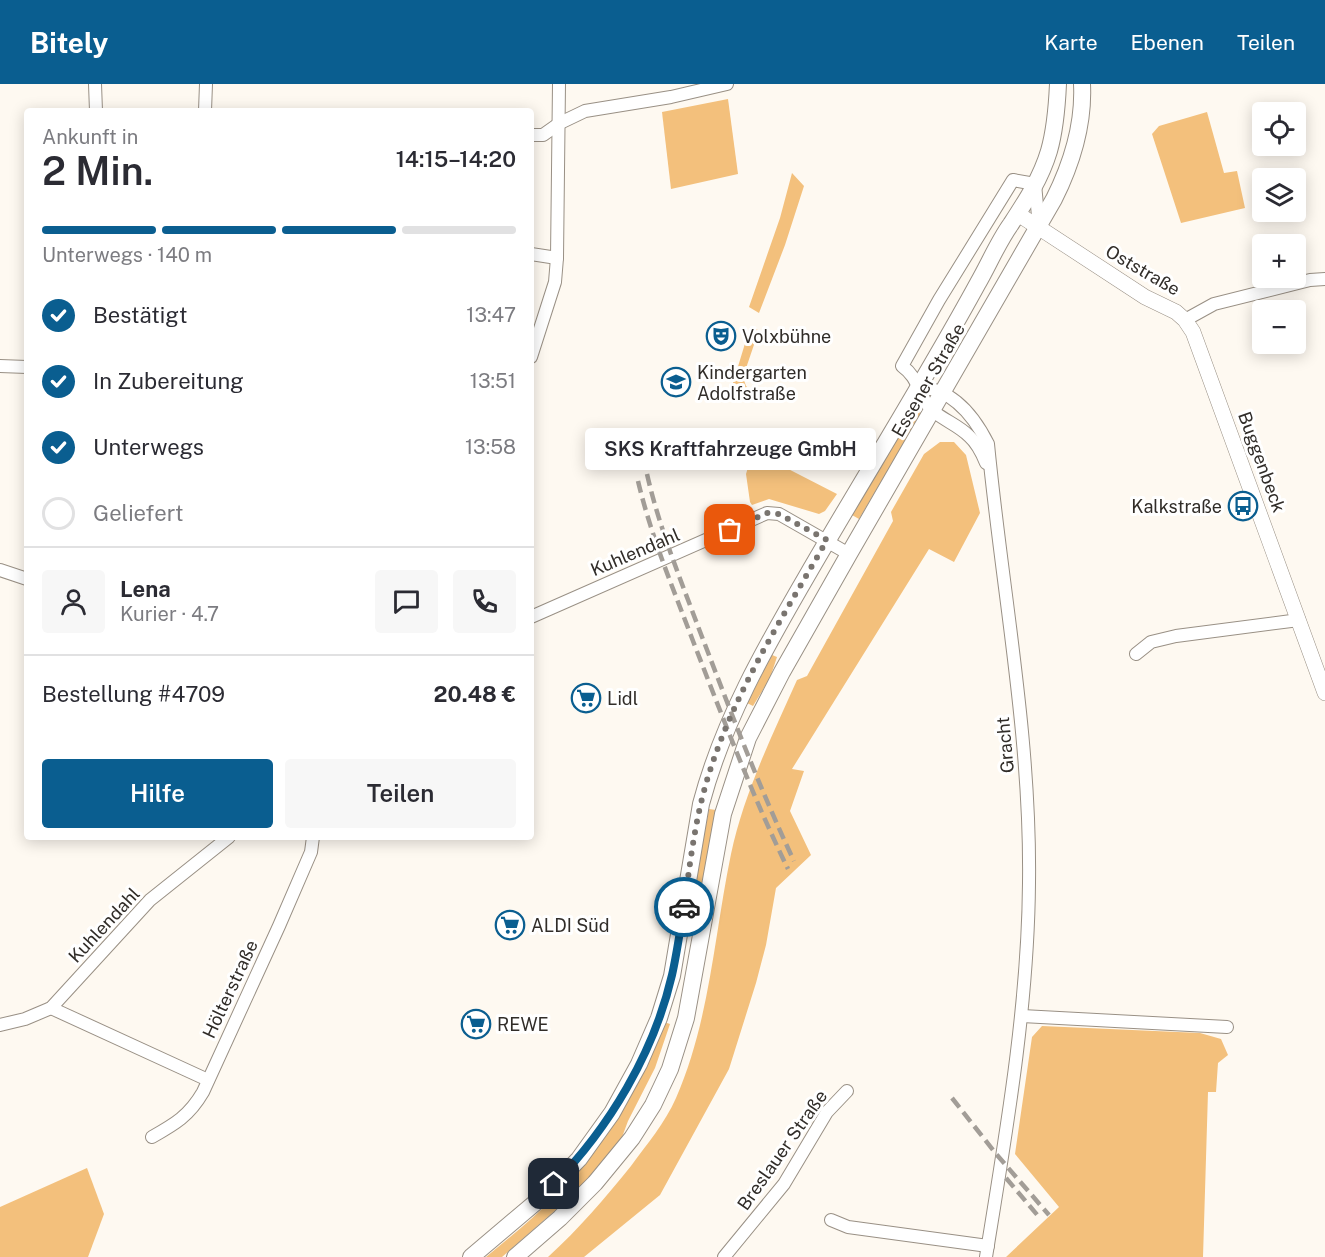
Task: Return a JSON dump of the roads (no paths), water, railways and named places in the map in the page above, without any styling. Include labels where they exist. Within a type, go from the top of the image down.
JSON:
[{"type":"main road","points":[[1035,184],[1048,152],[1054,128],[1058,84]]},
{"type":"main road","name":"Essener Straße","points":[[515,1257],[560,1218],[595,1183],[632,1138],[653,1105],[670,1069],[686,1018],[723,814],[748,738],[849,554],[1040,227],[1071,161],[1079,129],[1082,84]]},
{"type":"main road","name":"Essener Straße","points":[[471,1257],[542,1197],[579,1159],[612,1113],[639,1064],[659,1018],[672,976],[701,804],[717,752],[743,690],[827,540],[919,387],[1006,231],[1035,184]]},
{"type":"street","points":[[95,84],[96,108]]},
{"type":"street","points":[[205,108],[206,84]]},
{"type":"street","points":[[534,348],[555,282],[560,84]]},
{"type":"street","points":[[534,135],[543,135],[560,123],[585,111],[671,97],[727,84]]},
{"type":"street","name":"Essener Straße","points":[[919,387],[911,372],[902,366],[939,300],[1013,180],[1035,184]]},
{"type":"street","points":[[1035,184],[1040,227]]},
{"type":"street","name":"Oststraße","points":[[1018,214],[1124,285],[1176,312],[1185,320],[1214,304],[1310,280],[1325,279]]},
{"type":"street","points":[[534,254],[557,258]]},
{"type":"street","name":"Buggenbeck","points":[[1185,320],[1193,332],[1325,693]]},
{"type":"street","points":[[0,366],[24,367]]},
{"type":"street","name":"Gracht","points":[[987,1251],[1025,989],[1029,882],[1028,808],[1022,734],[987,444],[978,424],[966,411],[943,392],[919,387],[924,400],[933,411],[968,434],[981,451],[990,472]]},
{"type":"street","name":"Kuhlendahl","points":[[534,616],[767,513],[779,514],[849,554]]},
{"type":"street","points":[[0,570],[24,578]]},
{"type":"street","points":[[1136,654],[1151,642],[1176,636],[1299,620]]},
{"type":"street","name":"Kuhlendahl","points":[[0,1025],[51,1008],[150,900],[225,840]]},
{"type":"street","name":"Hölterstraße","points":[[152,1137],[180,1121],[193,1108],[284,916],[311,852],[313,840]]},
{"type":"street","points":[[51,1008],[208,1080]]},
{"type":"street","points":[[1022,1016],[1227,1027]]},
{"type":"street","name":"Breslauer Straße","points":[[723,1257],[784,1184],[827,1112],[847,1091]]},
{"type":"street","points":[[831,1220],[848,1227],[987,1251]]},
{"type":"railway","points":[[647,474],[677,572],[756,775],[794,861]]},
{"type":"railway","points":[[638,481],[670,582],[750,785],[788,869]]},
{"type":"railway","points":[[952,1098],[1049,1215]]},
{"type":"railway","points":[[1006,1178],[1039,1217]]},
{"type":"place","name":"Volxbühne","points":[[721,336]]},
{"type":"place","name":"Kindergarten Adolfstraße","points":[[676,382]]},
{"type":"place","name":"Kalkstraße","points":[[1243,506]]},
{"type":"place","name":"SKS Kraftfahrzeuge GmbH","points":[[730,530]]},
{"type":"place","name":"Lidl","points":[[586,698]]},
{"type":"place","name":"ALDI Süd","points":[[510,925]]},
{"type":"place","name":"REWE","points":[[476,1024]]}]
